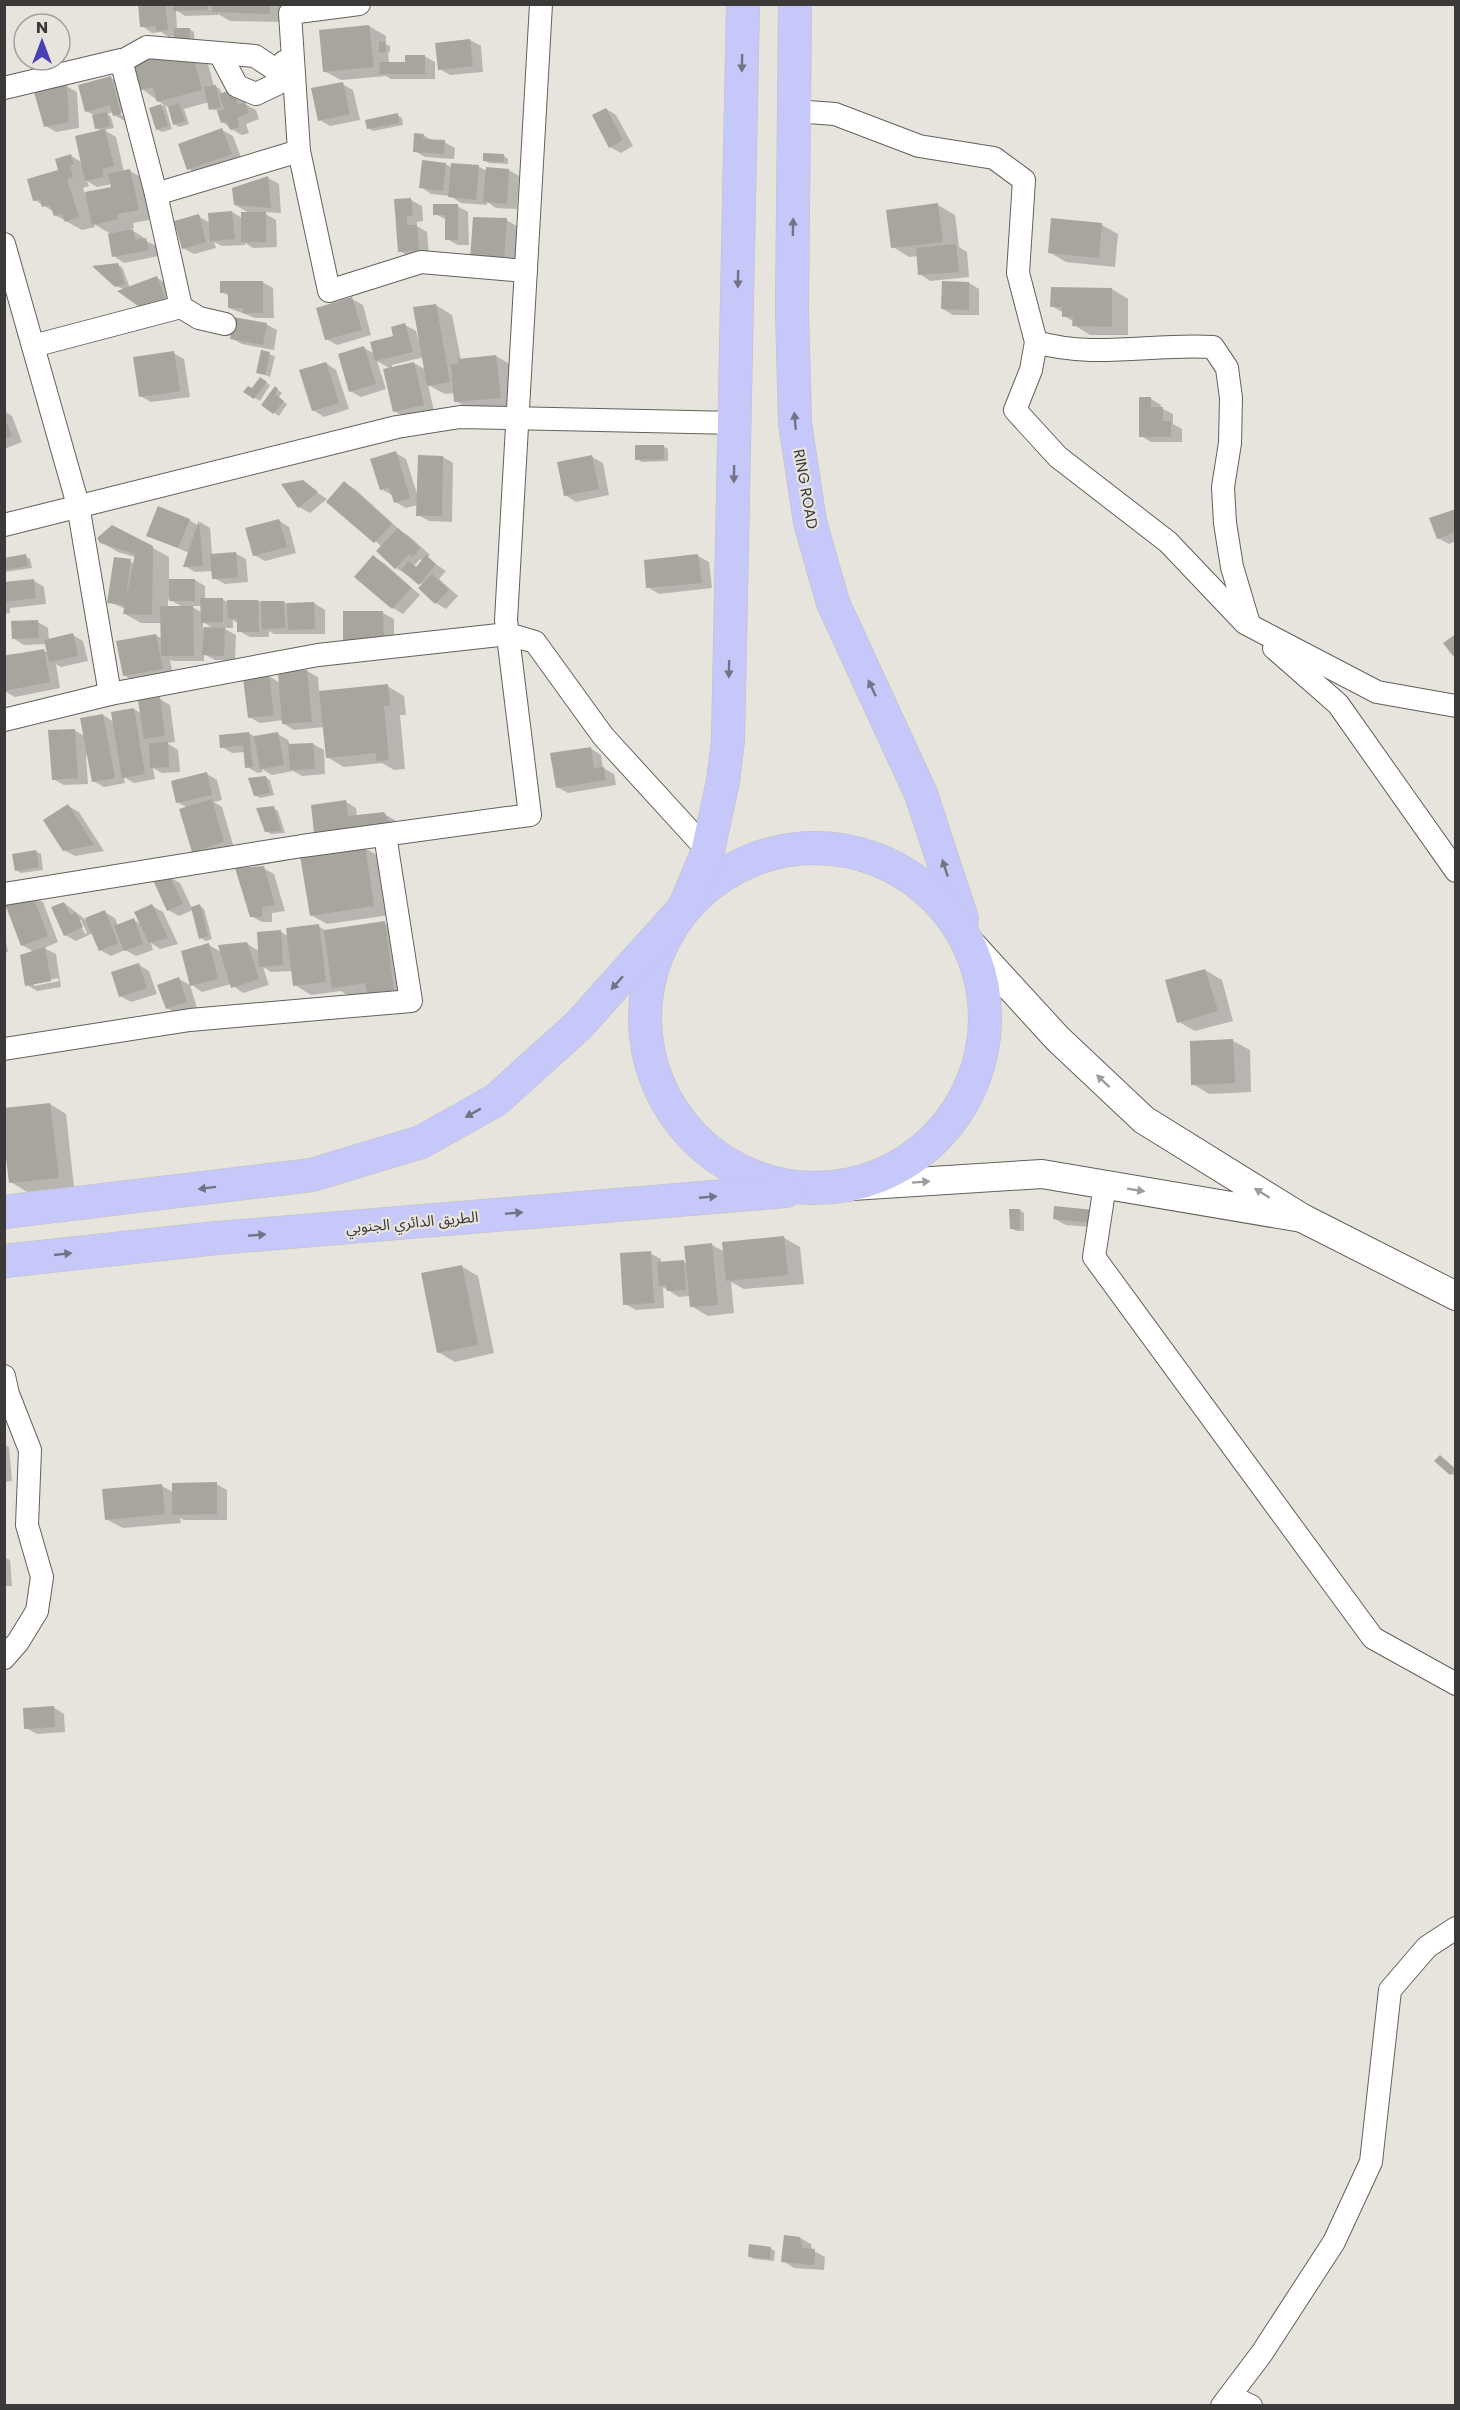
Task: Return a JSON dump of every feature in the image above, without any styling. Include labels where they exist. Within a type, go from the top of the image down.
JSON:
[{"type":"main road","points":[[743,4],[728,740],[723,781],[708,850],[684,908],[655,956],[644,1011],[651,1066],[676,1116],[715,1156],[765,1181],[821,1188]]},
{"type":"main road","name":"RING ROAD","points":[[795,4],[792,311],[795,423],[810,522],[833,603],[921,794],[986,998],[983,1054],[962,1106],[925,1149],[876,1177],[821,1188]]},
{"type":"main road","points":[[4,1212],[312,1174],[421,1142],[496,1100],[504,1093],[578,1026],[684,908],[727,871],[780,851],[837,848],[891,864],[938,897],[970,944]]},
{"type":"main road","name":"الطريق الدائري الجنوبي","points":[[4,1261],[229,1237],[821,1188]]},
{"type":"street","points":[[359,4],[290,13],[292,35],[288,78],[298,151],[329,291],[421,262],[526,271]]},
{"type":"street","points":[[4,894],[530,815],[506,620],[541,4]]},
{"type":"street","points":[[4,88],[122,61],[147,48],[255,56],[288,78]]},
{"type":"street","points":[[220,54],[237,86],[256,94],[288,78]]},
{"type":"street","points":[[122,61],[182,307],[199,318],[225,324]]},
{"type":"street","points":[[794,111],[836,114],[919,146],[994,158],[1024,180],[1018,273],[1036,342],[1031,370],[1015,410],[1058,457],[1168,542],[1247,624],[1338,704],[1455,871]]},
{"type":"street","points":[[156,194],[298,151]]},
{"type":"street","points":[[6,256],[78,505],[110,694]]},
{"type":"street","points":[[33,346],[182,307]]},
{"type":"street","points":[[1036,342],[1064,349],[1082,350],[1184,345],[1213,347],[1227,368],[1231,398],[1230,443],[1223,487],[1225,523],[1232,567],[1247,624],[1377,692],[1455,706]]},
{"type":"street","points":[[4,525],[397,427],[460,417],[735,423]]},
{"type":"street","points":[[4,720],[110,694],[318,655],[508,634],[535,642],[603,736],[708,850]]},
{"type":"street","points":[[4,1049],[190,1020],[411,1001],[385,835]]},
{"type":"street","points":[[970,944],[1058,1039],[1144,1120],[1302,1218],[1455,1296]]},
{"type":"street","points":[[821,1188],[1042,1174],[1302,1218]]},
{"type":"street","points":[[1105,1185],[1094,1257],[1373,1638],[1455,1684]]},
{"type":"street","points":[[4,1376],[8,1394],[30,1450],[27,1525],[42,1577],[37,1611],[18,1642],[4,1658]]},
{"type":"street","points":[[1251,2406],[1226,2401],[1262,2353],[1334,2242],[1371,2162],[1390,1990],[1427,1947],[1455,1928]]},
{"type":"building","points":[[138,4],[165,4],[168,30],[157,31],[155,26],[140,27]]},
{"type":"building","points":[[173,4],[208,4],[208,10],[173,11]]},
{"type":"building","points":[[212,4],[270,4],[270,14],[212,12]]},
{"type":"building","points":[[369,25],[374,67],[323,72],[319,30]]},
{"type":"building","points":[[174,28],[190,28],[190,46],[174,46]]},
{"type":"building","points":[[470,39],[473,66],[438,70],[435,43]]},
{"type":"building","points":[[379,42],[385,42],[386,52],[379,53]]},
{"type":"building","points":[[173,52],[192,53],[202,90],[157,102],[153,87],[141,90],[133,62]]},
{"type":"building","points":[[405,55],[425,55],[425,74],[379,74],[380,62],[405,62]]},
{"type":"building","points":[[111,76],[121,114],[113,116],[110,105],[85,112],[78,85]]},
{"type":"building","points":[[343,82],[350,114],[318,121],[311,88]]},
{"type":"building","points":[[67,84],[69,122],[44,127],[34,92]]},
{"type":"building","points":[[216,85],[221,107],[209,110],[204,87]]},
{"type":"building","points":[[233,89],[238,105],[245,102],[249,113],[237,118],[239,127],[230,130],[227,121],[221,123],[217,111],[224,109],[219,94]]},
{"type":"building","points":[[179,103],[185,121],[173,125],[168,107]]},
{"type":"building","points":[[161,104],[168,126],[156,130],[149,108]]},
{"type":"building","points":[[606,108],[623,140],[609,148],[592,115]]},
{"type":"building","points":[[107,112],[110,126],[95,129],[92,115]]},
{"type":"building","points":[[398,113],[399,123],[367,129],[365,120]]},
{"type":"building","points":[[222,128],[232,154],[187,170],[178,144]]},
{"type":"building","points":[[105,129],[114,166],[102,169],[104,177],[85,181],[75,136]]},
{"type":"building","points":[[414,133],[424,134],[423,139],[445,140],[444,154],[413,152]]},
{"type":"building","points":[[483,153],[504,154],[504,162],[483,161]]},
{"type":"building","points":[[71,154],[74,164],[70,165],[73,177],[67,179],[79,217],[65,222],[62,214],[54,216],[50,205],[42,207],[40,200],[33,201],[27,179],[58,170],[55,159]]},
{"type":"building","points":[[422,160],[446,163],[443,191],[419,188]]},
{"type":"building","points":[[451,163],[479,165],[476,200],[448,197]]},
{"type":"building","points":[[486,167],[509,169],[507,204],[483,202]]},
{"type":"building","points":[[130,169],[139,210],[117,214],[118,219],[92,225],[85,192],[111,187],[108,174]]},
{"type":"building","points":[[268,176],[271,208],[234,205],[232,188]]},
{"type":"building","points":[[411,198],[413,216],[407,216],[407,225],[417,225],[419,250],[398,252],[394,199]]},
{"type":"building","points":[[938,203],[943,242],[891,248],[886,210]]},
{"type":"building","points":[[433,204],[458,204],[458,240],[445,240],[445,215],[433,215]]},
{"type":"building","points":[[232,211],[235,239],[210,241],[208,213]]},
{"type":"building","points":[[241,212],[266,212],[266,242],[241,242]]},
{"type":"building","points":[[199,214],[206,242],[182,249],[174,221]]},
{"type":"building","points":[[473,217],[507,218],[504,261],[470,260]]},
{"type":"building","points":[[1051,218],[1102,223],[1099,258],[1048,253]]},
{"type":"building","points":[[133,229],[135,240],[146,238],[149,250],[112,257],[108,234]]},
{"type":"building","points":[[956,244],[959,272],[918,275],[916,248]]},
{"type":"building","points":[[118,263],[125,284],[115,287],[92,266]]},
{"type":"building","points":[[157,276],[167,304],[145,311],[117,291]]},
{"type":"building","points":[[220,281],[263,281],[263,313],[243,313],[243,308],[228,308],[228,293],[220,293]]},
{"type":"building","points":[[942,281],[969,282],[969,310],[941,309]]},
{"type":"building","points":[[1051,287],[1112,288],[1112,327],[1072,326],[1073,317],[1062,317],[1062,307],[1050,307]]},
{"type":"building","points":[[352,297],[362,330],[325,340],[316,308]]},
{"type":"building","points":[[436,304],[450,382],[427,386],[413,307]]},
{"type":"building","points":[[233,317],[267,323],[263,345],[230,339]]},
{"type":"building","points":[[405,323],[413,352],[375,361],[370,342],[393,336],[391,327]]},
{"type":"building","points":[[364,346],[376,384],[349,392],[338,354]]},
{"type":"building","points":[[261,350],[270,352],[265,375],[256,373]]},
{"type":"building","points":[[174,351],[180,391],[139,397],[133,357]]},
{"type":"building","points":[[496,355],[501,398],[454,402],[451,364],[458,364],[458,359]]},
{"type":"building","points":[[326,362],[339,403],[312,411],[299,370]]},
{"type":"building","points":[[414,362],[424,405],[393,412],[383,369]]},
{"type":"building","points":[[260,377],[267,382],[254,399],[243,392],[248,386],[252,388]]},
{"type":"building","points":[[275,386],[278,389],[275,394],[284,401],[273,414],[261,405]]},
{"type":"building","points":[[1139,397],[1151,397],[1151,407],[1163,407],[1163,421],[1171,421],[1171,437],[1139,437]]},
{"type":"building","points":[[4,416],[12,436],[4,439]]},
{"type":"building","points":[[635,445],[664,445],[664,459],[635,460]]},
{"type":"building","points":[[396,451],[410,498],[394,503],[389,487],[380,490],[370,459]]},
{"type":"building","points":[[418,455],[443,456],[442,516],[416,516]]},
{"type":"building","points":[[592,455],[599,489],[564,496],[557,462]]},
{"type":"building","points":[[303,480],[318,492],[298,508],[281,484]]},
{"type":"building","points":[[344,481],[392,524],[374,543],[326,502]]},
{"type":"building","points":[[158,506],[190,519],[178,548],[146,536]]},
{"type":"building","points":[[1456,509],[1456,532],[1437,539],[1429,518]]},
{"type":"building","points":[[279,519],[287,547],[253,556],[245,528]]},
{"type":"building","points":[[199,520],[203,566],[183,567]]},
{"type":"building","points":[[112,525],[153,546],[152,615],[123,614],[125,605],[107,603],[114,557],[131,559],[126,599],[135,554],[100,543],[97,538]]},
{"type":"building","points":[[398,528],[420,548],[413,557],[409,554],[395,569],[376,551]]},
{"type":"building","points":[[236,552],[238,577],[212,579],[210,554]]},
{"type":"building","points":[[26,554],[28,566],[4,570],[4,558]]},
{"type":"building","points":[[698,554],[702,583],[646,588],[644,560]]},
{"type":"building","points":[[373,555],[411,588],[392,609],[354,577]]},
{"type":"building","points":[[426,555],[436,564],[419,585],[401,570],[408,561],[416,567]]},
{"type":"building","points":[[432,574],[449,590],[435,604],[418,588]]},
{"type":"building","points":[[34,579],[36,598],[4,602],[4,582]]},
{"type":"building","points":[[169,579],[195,579],[195,601],[169,601]]},
{"type":"building","points":[[200,598],[223,598],[223,622],[201,623]]},
{"type":"building","points":[[227,600],[258,600],[259,632],[237,632],[237,619],[228,619]]},
{"type":"building","points":[[261,601],[284,601],[285,628],[262,629]]},
{"type":"building","points":[[314,602],[315,629],[288,630],[287,603]]},
{"type":"building","points":[[160,606],[193,606],[194,656],[161,656]]},
{"type":"building","points":[[343,611],[383,611],[384,642],[343,642]]},
{"type":"building","points":[[38,620],[39,638],[12,639],[11,621]]},
{"type":"building","points":[[204,627],[225,628],[224,656],[202,655]]},
{"type":"building","points":[[73,633],[78,656],[49,662],[44,640]]},
{"type":"building","points":[[156,634],[163,669],[123,676],[116,641]]},
{"type":"building","points":[[1456,634],[1456,654],[1453,656],[1443,643]]},
{"type":"building","points":[[44,649],[50,682],[4,691],[4,656]]},
{"type":"building","points":[[307,670],[312,722],[282,724],[278,672]]},
{"type":"building","points":[[269,675],[274,715],[248,718],[243,678]]},
{"type":"building","points":[[388,684],[390,706],[384,706],[389,760],[376,761],[376,753],[326,758],[319,691]]},
{"type":"building","points":[[160,697],[165,736],[144,739],[138,700]]},
{"type":"building","points":[[134,708],[145,774],[122,778],[111,712]]},
{"type":"building","points":[[103,714],[115,778],[92,782],[80,718]]},
{"type":"building","points":[[75,729],[78,778],[52,780],[48,730]]},
{"type":"building","points":[[249,732],[253,767],[245,768],[243,745],[220,748],[219,735]]},
{"type":"building","points":[[278,732],[284,765],[260,769],[254,736]]},
{"type":"building","points":[[168,742],[169,767],[150,768],[149,743]]},
{"type":"building","points":[[313,743],[315,769],[290,770],[288,744]]},
{"type":"building","points":[[591,747],[594,768],[604,767],[606,780],[556,788],[550,753]]},
{"type":"building","points":[[207,772],[212,795],[176,803],[171,781]]},
{"type":"building","points":[[266,776],[270,793],[254,796],[248,778]]},
{"type":"building","points":[[212,799],[224,842],[192,852],[179,809]]},
{"type":"building","points":[[346,800],[348,816],[384,812],[391,824],[314,833],[311,805]]},
{"type":"building","points":[[68,804],[94,845],[63,851],[43,820]]},
{"type":"building","points":[[274,806],[281,831],[265,832],[256,808]]},
{"type":"building","points":[[365,846],[374,906],[310,916],[300,856]]},
{"type":"building","points":[[36,850],[39,867],[15,871],[12,854]]},
{"type":"building","points":[[264,866],[275,905],[262,907],[262,917],[250,917],[235,868]]},
{"type":"building","points":[[169,875],[183,904],[167,911],[152,878]]},
{"type":"building","points":[[32,894],[48,936],[21,946],[5,904]]},
{"type":"building","points":[[64,902],[70,915],[76,912],[83,927],[64,936],[51,907]]},
{"type":"building","points":[[152,904],[168,938],[149,943],[134,912]]},
{"type":"building","points":[[200,904],[208,936],[199,939],[191,907]]},
{"type":"building","points":[[105,910],[118,943],[99,951],[85,918]]},
{"type":"building","points":[[134,918],[143,944],[124,951],[114,926]]},
{"type":"building","points":[[385,921],[394,990],[367,993],[365,983],[332,988],[324,930]]},
{"type":"building","points":[[319,924],[326,982],[293,986],[286,928]]},
{"type":"building","points":[[281,930],[283,965],[259,967],[257,932]]},
{"type":"building","points":[[247,942],[259,979],[231,988],[218,945]]},
{"type":"building","points":[[209,943],[218,979],[190,986],[181,951]]},
{"type":"building","points":[[45,947],[51,981],[25,986],[20,955]]},
{"type":"building","points":[[139,963],[147,988],[119,997],[111,972]]},
{"type":"building","points":[[1205,969],[1218,1011],[1177,1023],[1165,980]]},
{"type":"building","points":[[179,977],[187,1002],[166,1009],[157,985]]},
{"type":"building","points":[[1233,1039],[1235,1083],[1191,1085],[1190,1041]]},
{"type":"building","points":[[50,1103],[59,1178],[9,1183],[4,1142],[4,1108]]},
{"type":"building","points":[[1054,1206],[1094,1210],[1094,1223],[1053,1219]]},
{"type":"building","points":[[1009,1209],[1020,1209],[1020,1229],[1010,1229]]},
{"type":"building","points":[[784,1236],[788,1275],[726,1281],[722,1242]]},
{"type":"building","points":[[712,1243],[718,1305],[690,1307],[684,1246]]},
{"type":"building","points":[[651,1251],[654,1303],[623,1305],[620,1253]]},
{"type":"building","points":[[684,1260],[686,1290],[667,1291],[666,1285],[659,1286],[657,1262]]},
{"type":"building","points":[[462,1265],[478,1345],[437,1353],[421,1273]]},
{"type":"building","points":[[1440,1455],[1455,1469],[1450,1475],[1434,1461]]},
{"type":"building","points":[[217,1482],[217,1514],[172,1515],[172,1483]]},
{"type":"building","points":[[162,1484],[165,1514],[105,1520],[102,1489]]},
{"type":"building","points":[[54,1706],[55,1727],[24,1729],[23,1708]]},
{"type":"building","points":[[784,2235],[800,2237],[802,2248],[815,2249],[814,2265],[781,2262]]},
{"type":"building","points":[[749,2244],[771,2247],[770,2259],[748,2257]]}]
